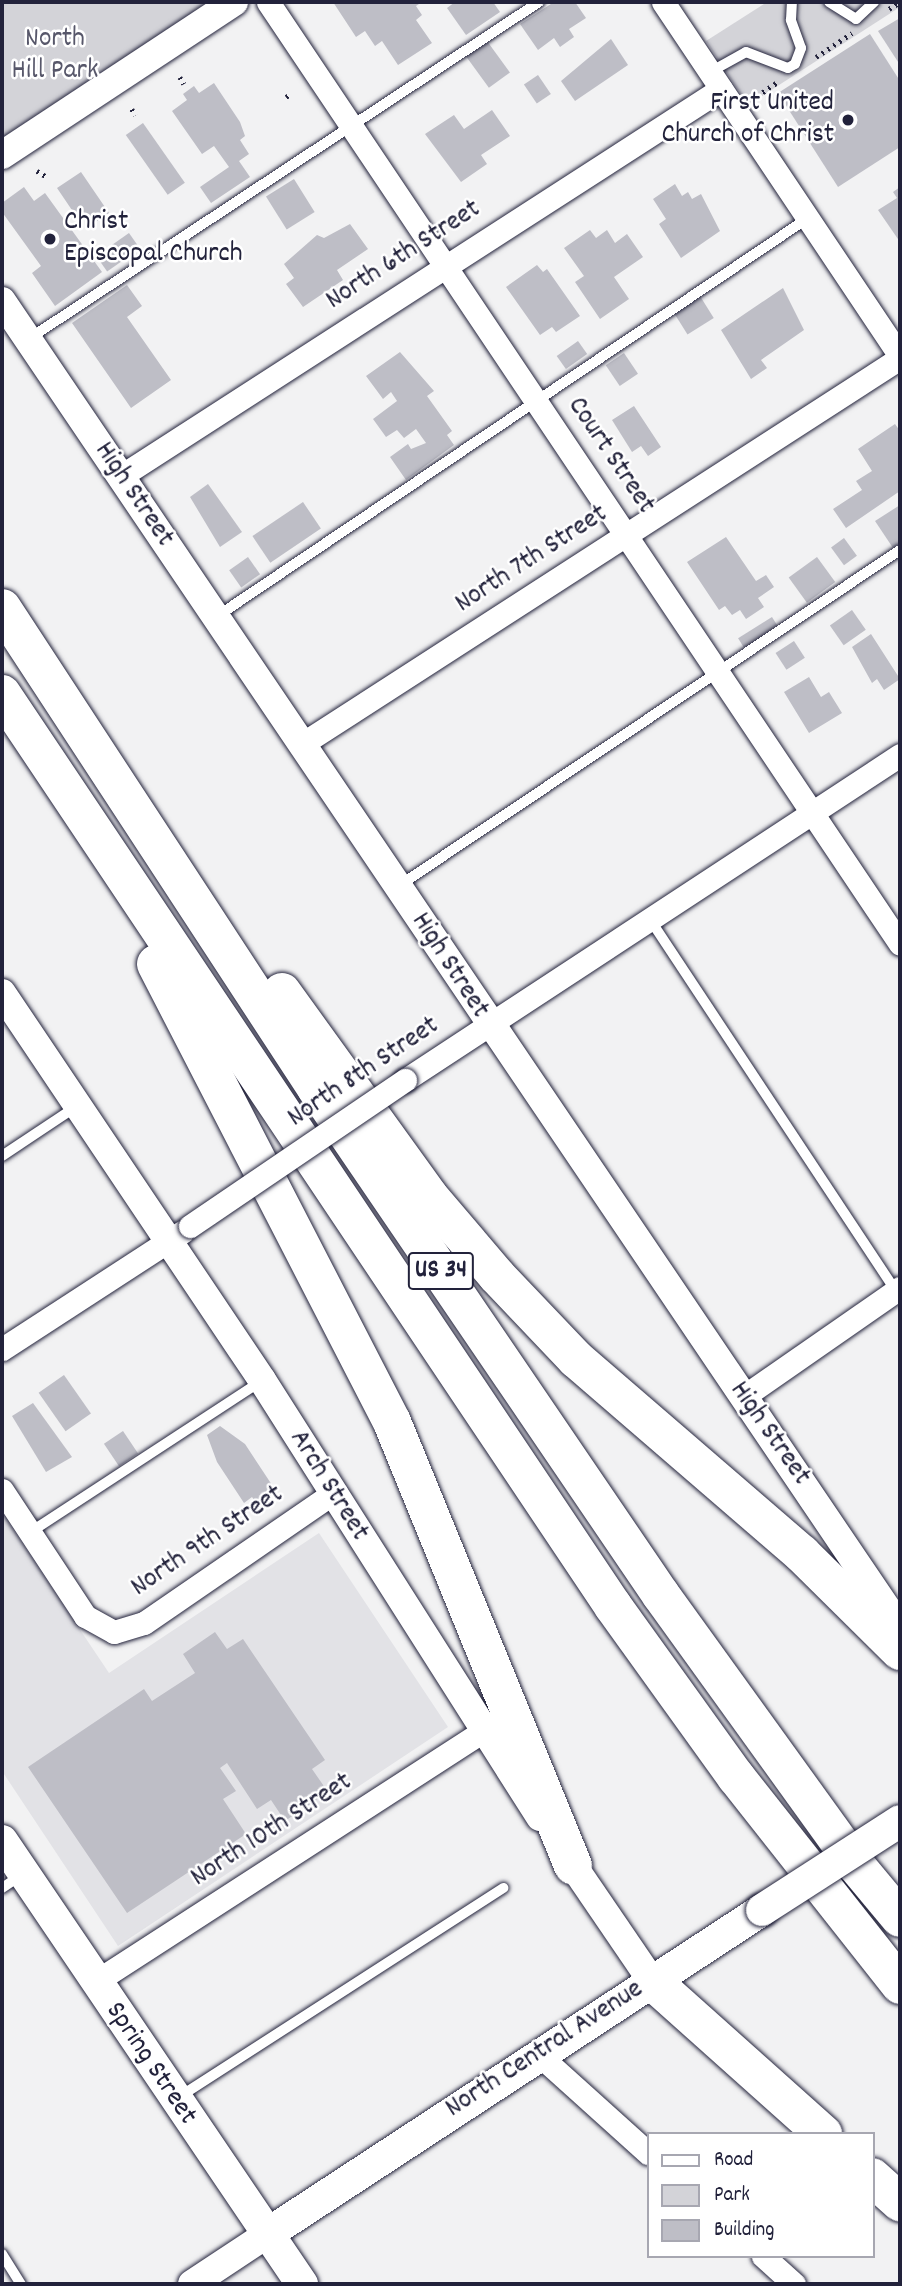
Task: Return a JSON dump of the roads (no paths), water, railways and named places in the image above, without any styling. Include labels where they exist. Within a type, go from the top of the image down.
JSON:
[{"type":"highway","name":"US 34","points":[[2,608],[316,1088],[661,1595],[798,1788],[900,1918]]},
{"type":"highway","name":"US 34","points":[[2,694],[613,1606],[736,1777],[900,1985]]},
{"type":"highway","points":[[76,719],[429,1196],[497,1276],[576,1359],[802,1554],[900,1651]]},
{"type":"highway","points":[[69,794],[392,1422],[573,1866]]},
{"type":"highway","points":[[651,1980],[821,2132]]},
{"type":"highway","points":[[874,2179],[900,2202]]},
{"type":"main road","name":"North Central Avenue","points":[[266,2235],[651,1980],[900,1821]]},
{"type":"main road","name":"Spring Street","points":[[2,1841],[12,1880],[95,1982],[302,2284]]},
{"type":"street","points":[[2,155],[234,2]]},
{"type":"street","name":"Court Street","points":[[268,2],[900,944]]},
{"type":"street","points":[[663,2],[900,357]]},
{"type":"street","name":"North 6th Street","points":[[121,476],[445,264],[716,80]]},
{"type":"street","name":"High Street","points":[[2,301],[489,1026],[900,1628]]},
{"type":"street","name":"North 7th Street","points":[[302,744],[900,357]]},
{"type":"street","name":"North 8th Street","points":[[2,1349],[179,1234],[649,918],[900,755]]},
{"type":"street","name":"Arch Street","points":[[2,993],[77,1106],[179,1234],[262,1380],[332,1493],[483,1731],[651,1980]]},
{"type":"street","points":[[743,1397],[898,1290]]},
{"type":"street","points":[[2,1490],[29,1533]]},
{"type":"street","name":"North 9th Street","points":[[29,1533],[85,1615],[114,1632],[144,1623],[332,1493]]},
{"type":"street","name":"North 10th Street","points":[[95,1982],[483,1731]]},
{"type":"street","points":[[538,2054],[646,2151]]},
{"type":"street","name":"North Central Avenue","points":[[192,2284],[266,2235]]},
{"type":"street","points":[[764,2258],[794,2284]]},
{"type":"lane","points":[[28,340],[539,2]]},
{"type":"lane","points":[[716,80],[746,52],[788,68],[795,64],[801,48],[791,20],[792,2]]},
{"type":"lane","points":[[829,2],[856,19],[874,2]]},
{"type":"lane","points":[[216,617],[808,218]]},
{"type":"lane","points":[[397,887],[900,550]]},
{"type":"lane","points":[[649,918],[898,1290]]},
{"type":"lane","points":[[2,1156],[77,1106]]},
{"type":"lane","points":[[29,1533],[262,1380]]},
{"type":"lane","points":[[175,2099],[503,1888]]},
{"type":"lane","points":[[2,2255],[21,2284]]},
{"type":"place","name":"First United Church of Christ","points":[[848,120]]},
{"type":"place","name":"Christ Episcopal Church","points":[[50,239]]},
{"type":"park label","name":"North Hill Park","points":[[55,56]]}]
